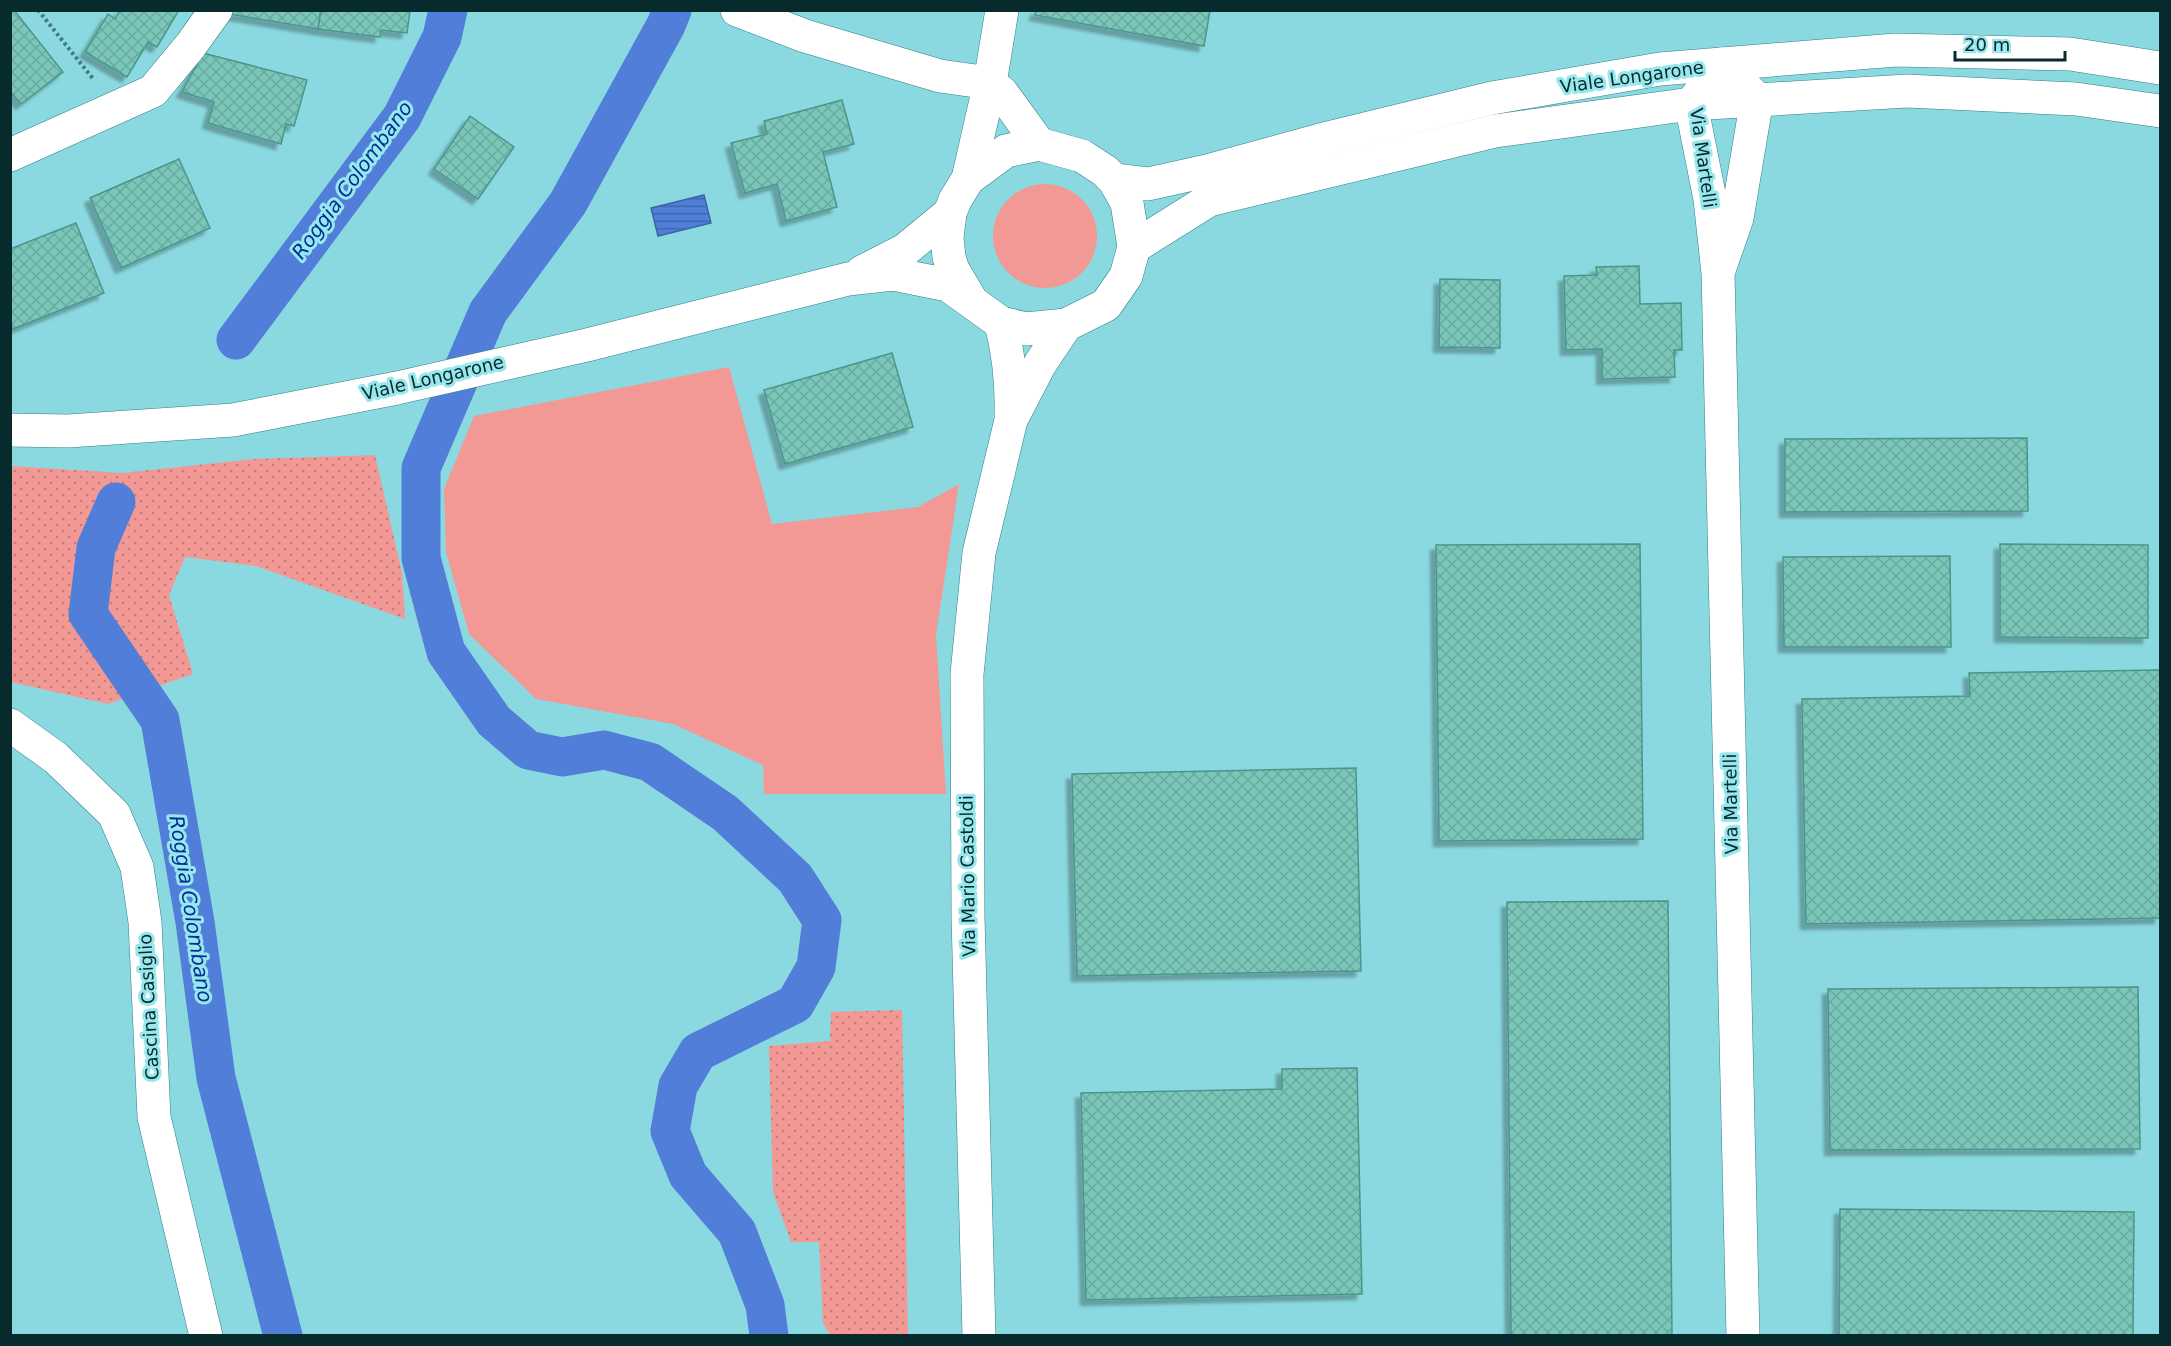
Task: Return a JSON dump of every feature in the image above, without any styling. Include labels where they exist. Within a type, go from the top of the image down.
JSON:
[{"type":"street","points":[[10,155],[153,91],[216,10]]},
{"type":"street","points":[[738,10],[805,36],[940,76],[990,83],[1002,93],[1039,144]]},
{"type":"street","points":[[968,179],[1006,151],[1039,144],[1082,156],[1105,171],[1114,180],[1127,203],[1134,247],[1126,276],[1106,305],[1066,325],[1026,329],[1001,323],[972,302],[953,270],[947,238],[950,213],[968,179],[990,83],[1002,10]]},
{"type":"street","name":"Viale Longarone","points":[[1114,180],[1148,184],[1492,98],[1660,69],[1896,50],[2070,54],[2160,68]]},
{"type":"street","points":[[1722,64],[1757,99]]},
{"type":"street","name":"Via Martelli","points":[[1722,64],[1691,104],[1710,199],[1718,273],[1743,1335]]},
{"type":"street","name":"Viale Longarone","points":[[1134,247],[1209,200],[1495,131],[1691,104],[1906,91],[2076,99],[2160,111]]},
{"type":"street","name":"Via Martelli","points":[[1718,273],[1737,218],[1757,99]]},
{"type":"street","name":"Viale Longarone","points":[[848,279],[905,250],[950,213]]},
{"type":"street","name":"Viale Longarone","points":[[10,430],[68,431],[233,420],[397,388],[587,345],[848,279],[893,274],[911,277],[948,285],[972,302]]},
{"type":"street","name":"Via Mario Castoldi","points":[[979,1335],[968,916],[967,674],[979,553],[1011,420],[1012,381],[1001,323]]},
{"type":"street","name":"Via Mario Castoldi","points":[[1011,420],[1040,364],[1066,325]]},
{"type":"street","name":"Cascina Casiglio","points":[[10,725],[56,758],[114,814],[136,867],[145,922],[154,1117],[206,1335]]},
{"type":"path","points":[[38,10],[107,96],[119,107]]},
{"type":"shaded area","points":[[1045,184],[1065,188],[1082,199],[1093,216],[1097,236],[1093,256],[1082,273],[1065,284],[1045,288],[1025,284],[1008,273],[997,256],[993,236],[997,216],[1008,199],[1025,188]]},
{"type":"shaded area","points":[[729,367],[772,524],[918,507],[959,484],[936,635],[946,794],[764,794],[763,765],[673,724],[536,699],[469,634],[446,552],[444,489],[474,416]]},
{"type":"shaded area","points":[[375,455],[402,573],[405,619],[256,566],[185,557],[169,595],[193,674],[108,704],[11,682],[11,466],[122,473],[254,459]]},
{"type":"shaded area","points":[[902,1010],[908,1335],[830,1335],[823,1323],[819,1242],[791,1242],[773,1192],[769,1046],[830,1041],[831,1012]]},
{"type":"water","points":[[704,195],[711,223],[658,236],[651,208]]},
{"type":"building","points":[[10,10],[14,10],[63,72],[21,104],[10,91]]},
{"type":"building","points":[[120,10],[179,10],[157,47],[148,42],[127,77],[85,52],[108,14],[115,19]]},
{"type":"building","points":[[231,10],[321,10],[318,29],[229,14]]},
{"type":"building","points":[[321,10],[410,10],[407,33],[381,30],[380,37],[318,29]]},
{"type":"building","points":[[1036,10],[1210,10],[1204,46],[1035,15]]},
{"type":"building","points":[[203,53],[307,80],[294,126],[286,124],[281,144],[208,123],[214,102],[182,92]]},
{"type":"building","points":[[842,100],[854,144],[823,152],[837,207],[786,221],[777,184],[745,193],[731,143],[767,134],[764,121]]},
{"type":"building","points":[[470,116],[514,147],[478,199],[434,169]]},
{"type":"building","points":[[179,159],[210,228],[121,268],[90,198]]},
{"type":"building","points":[[76,223],[104,293],[13,329],[10,323],[10,249]]},
{"type":"building","points":[[1639,266],[1640,304],[1681,303],[1682,350],[1674,350],[1675,377],[1602,379],[1602,349],[1566,350],[1564,276],[1597,275],[1596,267]]},
{"type":"building","points":[[1440,279],[1500,280],[1500,348],[1439,347]]},
{"type":"building","points":[[892,353],[913,427],[785,464],[764,390]]},
{"type":"building","points":[[2027,438],[2028,511],[1785,512],[1785,439]]},
{"type":"building","points":[[1640,544],[1643,839],[1439,841],[1436,545]]},
{"type":"building","points":[[2000,544],[2148,545],[2148,638],[2000,637]]},
{"type":"building","points":[[1950,556],[1951,647],[1784,647],[1783,557]]},
{"type":"building","points":[[2160,670],[2160,918],[1806,924],[1802,699],[1970,696],[1969,673]]},
{"type":"building","points":[[1356,768],[1361,971],[1077,976],[1072,774]]},
{"type":"building","points":[[1668,901],[1672,1336],[1511,1336],[1507,902]]},
{"type":"building","points":[[2138,987],[2140,1149],[1830,1150],[1828,989]]},
{"type":"building","points":[[1357,1068],[1362,1294],[1086,1300],[1081,1093],[1282,1089],[1282,1069]]},
{"type":"building","points":[[1840,1209],[2134,1212],[2133,1336],[1839,1336]]},
{"type":"waterway","name":"Roggia Colombano","points":[[236,340],[402,117],[442,37],[448,10]]},
{"type":"waterway","points":[[672,10],[666,25],[568,203],[488,312],[421,468],[421,558],[446,652],[494,721],[528,750],[562,757],[604,750],[650,762],[725,813],[795,878],[822,920],[816,967],[795,1004],[698,1052],[678,1086],[670,1131],[688,1175],[737,1232],[765,1305],[769,1336]]},
{"type":"waterway","name":"Roggia Colombano","points":[[116,502],[96,548],[88,614],[160,720],[195,922],[216,1078],[283,1336]]}]
